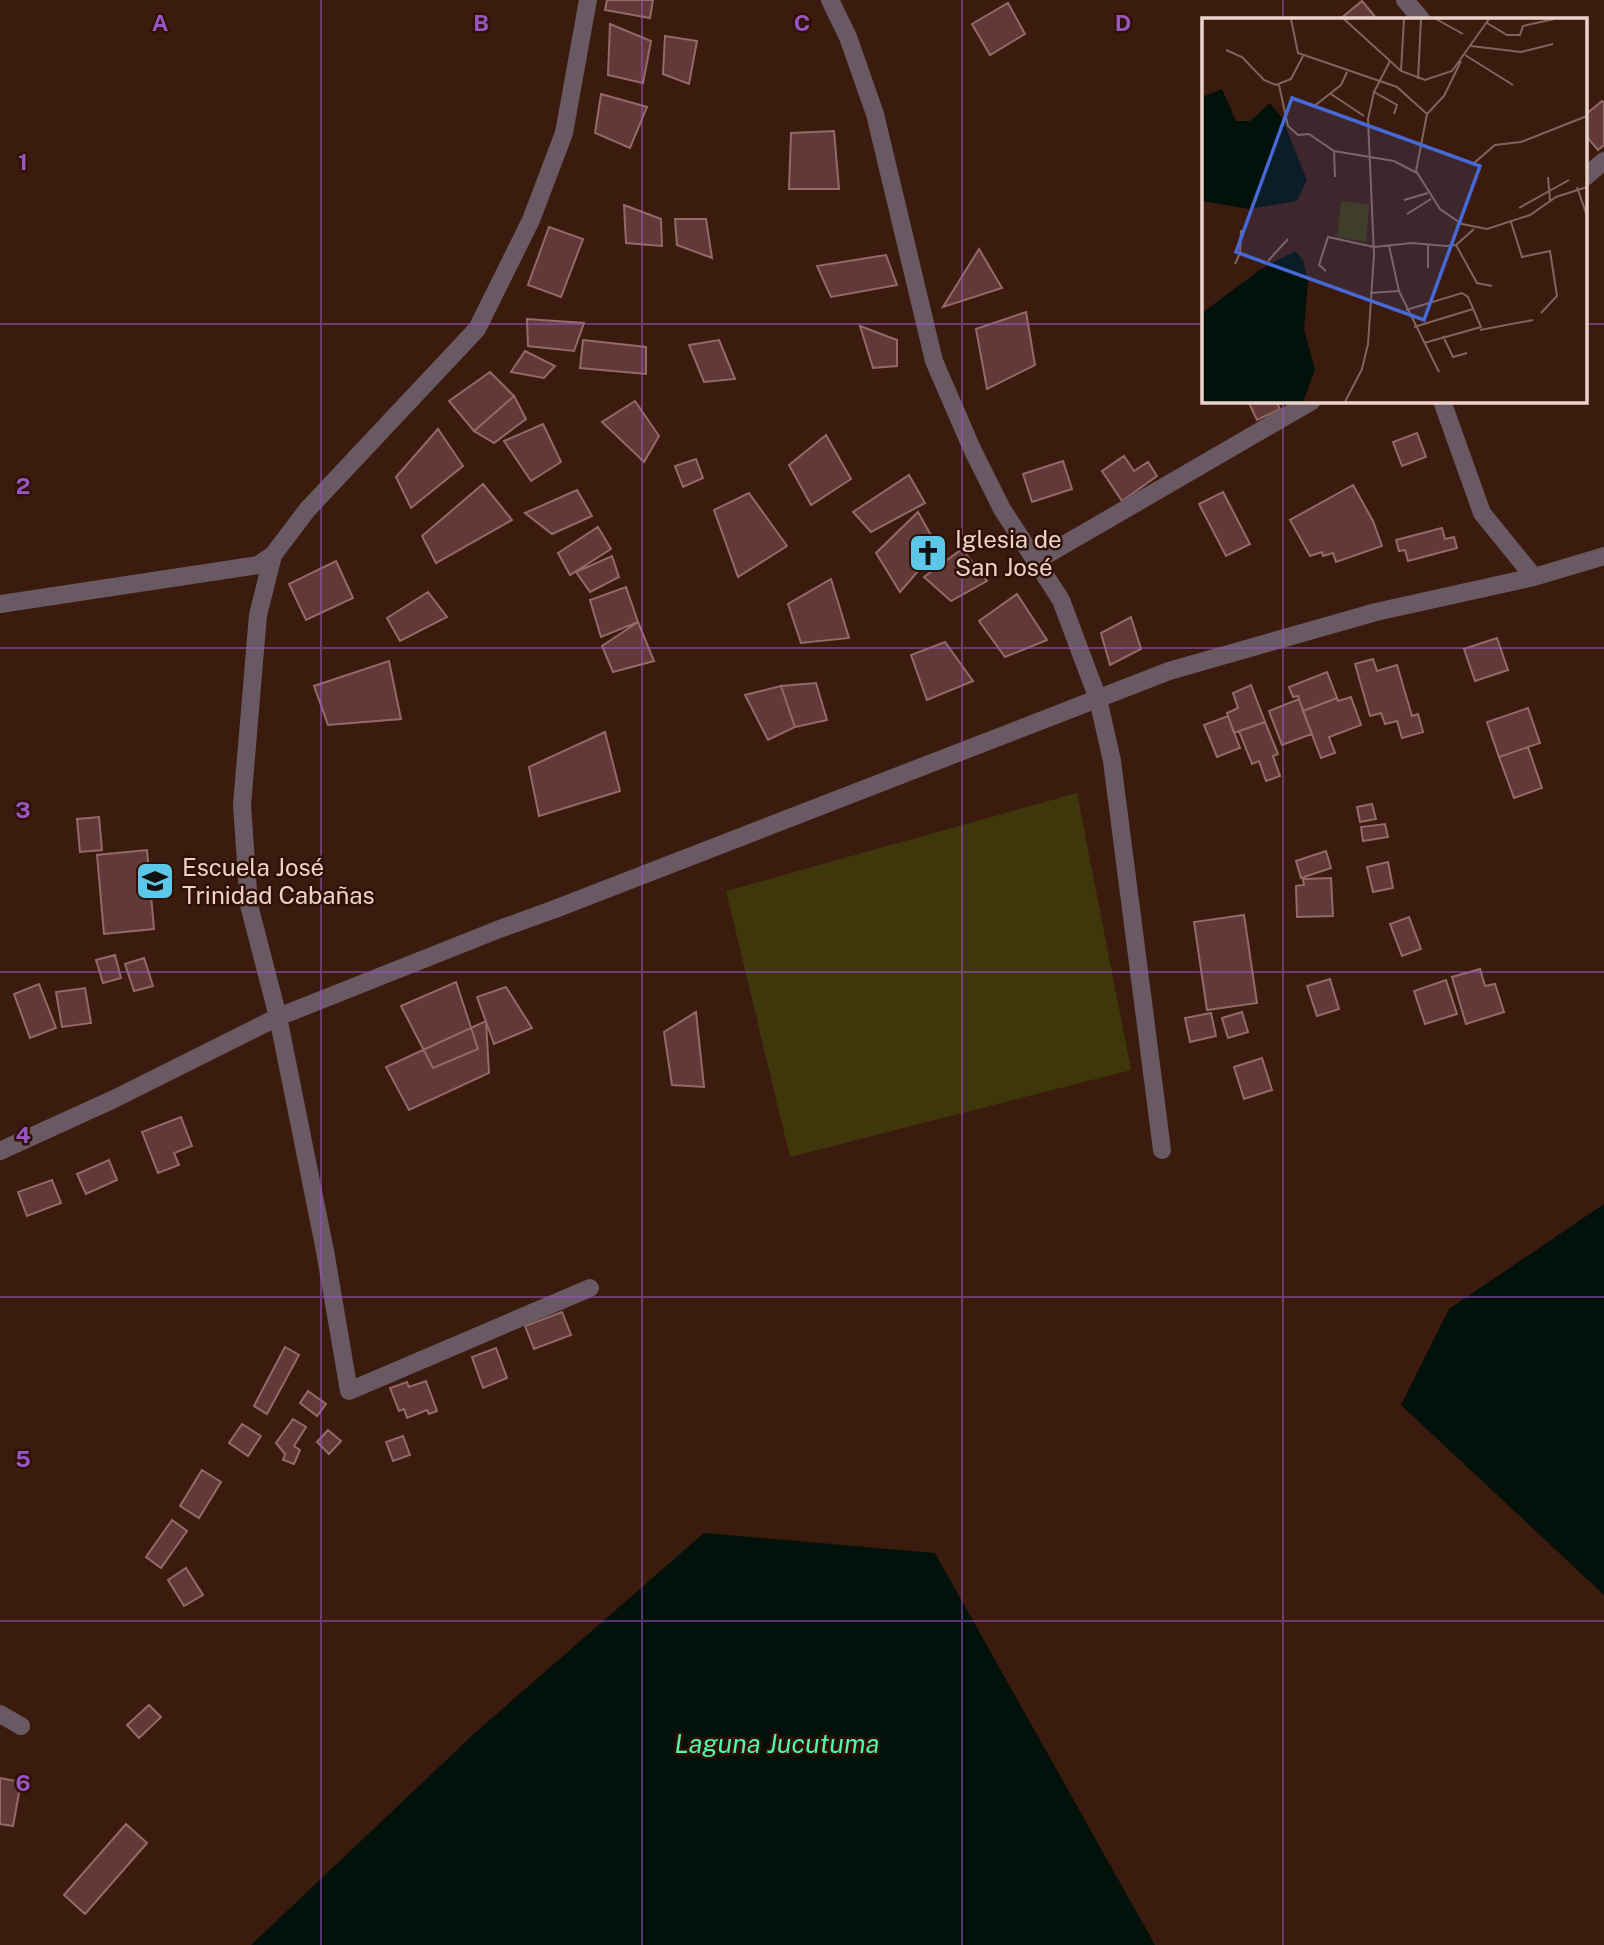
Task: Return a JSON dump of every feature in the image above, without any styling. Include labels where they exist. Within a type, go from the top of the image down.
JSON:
[{"type":"street","points":[[0,604],[258,565],[273,555],[307,510],[477,329],[531,220],[564,132],[588,0]]},
{"type":"street","points":[[830,0],[848,37],[875,114],[934,361],[973,451],[1002,509],[1061,600],[1098,699],[1112,761],[1162,1150]]},
{"type":"street","points":[[1405,0],[1420,18]]},
{"type":"street","points":[[1586,176],[1604,161]]},
{"type":"street","points":[[1036,561],[1310,402]]},
{"type":"street","points":[[1442,402],[1482,513],[1534,577]]},
{"type":"street","points":[[273,555],[258,615],[242,804],[249,905],[278,1017],[325,1251],[349,1391],[590,1288]]},
{"type":"street","points":[[0,1151],[114,1100],[278,1017],[1169,671],[1337,623],[1534,577],[1604,556]]},
{"type":"street","points":[[0,1714],[21,1726]]},
{"type":"shaded area","points":[[1077,793],[1131,1070],[790,1157],[726,891]]},
{"type":"water","points":[[1604,1204],[1604,1595],[1401,1405],[1449,1309]]},
{"type":"water","name":"Laguna Jucutuma","points":[[704,1533],[935,1553],[1155,1945],[251,1945],[477,1731]]},
{"type":"building","points":[[607,0],[653,0],[650,18],[605,10]]},
{"type":"building","points":[[1362,1],[1376,18],[1341,18]]},
{"type":"building","points":[[1008,3],[1025,34],[990,55],[972,24]]},
{"type":"building","points":[[610,24],[651,41],[643,83],[608,75]]},
{"type":"building","points":[[665,36],[697,41],[689,84],[663,74]]},
{"type":"building","points":[[601,94],[647,107],[630,148],[595,133]]},
{"type":"building","points":[[1602,101],[1604,103],[1604,145],[1598,150],[1586,136],[1586,114]]},
{"type":"building","points":[[834,131],[839,189],[789,189],[791,133]]},
{"type":"building","points":[[624,205],[661,219],[662,246],[626,243]]},
{"type":"building","points":[[675,219],[706,219],[712,258],[677,245]]},
{"type":"building","points":[[549,227],[583,239],[561,297],[528,285]]},
{"type":"building","points":[[979,249],[1002,288],[943,307]]},
{"type":"building","points":[[886,255],[897,285],[831,297],[817,266]]},
{"type":"building","points":[[1026,312],[1035,365],[987,389],[976,329]]},
{"type":"building","points":[[527,319],[584,323],[574,351],[528,346]]},
{"type":"building","points":[[860,326],[897,340],[897,366],[873,368]]},
{"type":"building","points":[[583,340],[646,347],[646,374],[580,368]]},
{"type":"building","points":[[719,340],[735,379],[704,382],[689,345]]},
{"type":"building","points":[[525,351],[555,366],[544,378],[511,372]]},
{"type":"building","points":[[490,372],[514,396],[474,431],[449,401]]},
{"type":"building","points":[[514,396],[526,419],[494,443],[474,431]]},
{"type":"building","points":[[635,401],[659,436],[644,462],[602,422]]},
{"type":"building","points":[[1248,402],[1276,402],[1280,409],[1257,420]]},
{"type":"building","points":[[543,424],[561,462],[531,481],[504,441]]},
{"type":"building","points":[[438,429],[463,466],[411,508],[396,477]]},
{"type":"building","points":[[1417,433],[1426,457],[1402,466],[1393,442]]},
{"type":"building","points":[[826,435],[851,479],[811,505],[789,465]]},
{"type":"building","points":[[1124,456],[1134,471],[1148,462],[1157,476],[1122,501],[1102,471]]},
{"type":"building","points":[[696,459],[703,478],[683,487],[675,466]]},
{"type":"building","points":[[1063,461],[1072,489],[1032,502],[1023,474]]},
{"type":"building","points":[[909,475],[925,503],[871,532],[853,512]]},
{"type":"building","points":[[483,484],[512,520],[436,563],[422,536]]},
{"type":"building","points":[[1353,485],[1373,521],[1382,546],[1336,562],[1333,553],[1323,556],[1322,552],[1310,556],[1290,520]]},
{"type":"building","points":[[577,490],[592,516],[552,534],[525,513]]},
{"type":"building","points":[[1223,492],[1250,544],[1226,556],[1199,504]]},
{"type":"building","points":[[749,493],[787,546],[738,577],[714,510]]},
{"type":"building","points":[[918,512],[938,548],[900,592],[876,553]]},
{"type":"building","points":[[598,527],[611,549],[570,575],[558,553]]},
{"type":"building","points":[[1442,528],[1445,539],[1454,537],[1457,548],[1408,561],[1405,550],[1399,551],[1396,540]]},
{"type":"building","points":[[962,549],[987,581],[951,601],[924,577]]},
{"type":"building","points":[[612,556],[619,577],[590,592],[576,572]]},
{"type":"building","points":[[336,561],[353,598],[306,620],[289,584]]},
{"type":"building","points":[[831,579],[849,638],[801,643],[788,604]]},
{"type":"building","points":[[626,587],[638,622],[601,637],[590,600]]},
{"type":"building","points":[[428,592],[447,617],[400,641],[387,618]]},
{"type":"building","points":[[1017,594],[1047,640],[1005,657],[979,621]]},
{"type":"building","points":[[1131,617],[1141,649],[1110,665],[1101,633]]},
{"type":"building","points":[[638,622],[654,661],[613,672],[602,646]]},
{"type":"building","points":[[1497,638],[1508,670],[1475,681],[1464,649]]},
{"type":"building","points":[[945,642],[973,681],[927,700],[911,655]]},
{"type":"building","points":[[1373,659],[1377,671],[1397,665],[1412,716],[1418,714],[1423,732],[1402,738],[1397,721],[1385,724],[1381,713],[1370,716],[1355,664]]},
{"type":"building","points":[[389,661],[401,719],[328,725],[314,686]]},
{"type":"building","points":[[1327,672],[1337,698],[1303,711],[1298,696],[1293,697],[1289,687]]},
{"type":"building","points":[[816,683],[827,720],[795,727],[781,686]]},
{"type":"building","points":[[1251,685],[1265,722],[1234,733],[1227,713],[1238,708],[1233,693]]},
{"type":"building","points":[[781,686],[795,727],[768,740],[745,695]]},
{"type":"building","points":[[1351,697],[1361,725],[1329,737],[1335,753],[1321,758],[1303,711],[1337,698],[1338,701]]},
{"type":"building","points":[[1299,699],[1312,734],[1282,745],[1269,711]]},
{"type":"building","points":[[1528,708],[1540,743],[1499,757],[1487,722]]},
{"type":"building","points":[[1228,716],[1240,748],[1217,757],[1204,725]]},
{"type":"building","points":[[1265,722],[1278,754],[1273,756],[1280,776],[1266,781],[1259,761],[1252,764],[1239,731]]},
{"type":"building","points":[[605,732],[620,791],[539,816],[529,767]]},
{"type":"building","points":[[1528,747],[1542,788],[1514,798],[1499,757]]},
{"type":"building","points":[[1372,804],[1376,819],[1360,822],[1357,807]]},
{"type":"building","points":[[99,817],[102,850],[80,852],[77,819]]},
{"type":"building","points":[[1385,824],[1388,837],[1363,841],[1361,827]]},
{"type":"building","points":[[147,850],[154,929],[104,934],[97,855]]},
{"type":"building","points":[[1326,851],[1331,868],[1301,878],[1296,861]]},
{"type":"building","points":[[1388,862],[1393,888],[1373,892],[1367,867]]},
{"type":"building","points":[[1331,878],[1333,916],[1297,917],[1296,886],[1304,885],[1303,879]]},
{"type":"building","points":[[1244,915],[1257,1003],[1207,1010],[1194,922]]},
{"type":"building","points":[[1409,917],[1421,949],[1402,956],[1390,924]]},
{"type":"building","points":[[115,955],[121,978],[103,983],[96,960]]},
{"type":"building","points":[[144,958],[153,986],[134,991],[125,964]]},
{"type":"building","points":[[1480,969],[1485,986],[1495,984],[1504,1012],[1466,1024],[1452,977]]},
{"type":"building","points":[[1330,979],[1339,1009],[1317,1016],[1307,986]]},
{"type":"building","points":[[1446,980],[1457,1014],[1425,1024],[1414,991]]},
{"type":"building","points":[[456,982],[478,1049],[433,1068],[401,1006]]},
{"type":"building","points":[[39,984],[56,1028],[30,1038],[14,994]]},
{"type":"building","points":[[506,987],[532,1028],[494,1044],[477,997]]},
{"type":"building","points":[[85,988],[91,1023],[62,1027],[56,992]]},
{"type":"building","points":[[696,1012],[704,1087],[672,1085],[664,1032]]},
{"type":"building","points":[[1242,1012],[1248,1032],[1228,1038],[1222,1018]]},
{"type":"building","points":[[1211,1013],[1216,1036],[1190,1042],[1185,1018]]},
{"type":"building","points":[[486,1021],[489,1073],[409,1110],[386,1067]]},
{"type":"building","points":[[1262,1058],[1272,1090],[1244,1099],[1234,1067]]},
{"type":"building","points":[[181,1117],[192,1146],[174,1153],[179,1165],[158,1173],[142,1132]]},
{"type":"building","points":[[109,1160],[117,1180],[86,1194],[77,1174]]},
{"type":"building","points":[[52,1180],[61,1203],[27,1216],[18,1192]]},
{"type":"building","points":[[562,1312],[571,1335],[534,1349],[525,1326]]},
{"type":"building","points":[[285,1347],[299,1355],[267,1414],[254,1406]]},
{"type":"building","points":[[496,1348],[507,1378],[483,1388],[472,1357]]},
{"type":"building","points":[[426,1381],[437,1411],[429,1414],[427,1410],[407,1418],[404,1409],[399,1411],[390,1388],[407,1382],[409,1387]]},
{"type":"building","points":[[308,1391],[326,1404],[317,1416],[300,1403]]},
{"type":"building","points":[[293,1419],[306,1427],[294,1446],[300,1450],[294,1464],[283,1460],[285,1454],[276,1443]]},
{"type":"building","points":[[242,1424],[261,1436],[248,1456],[229,1443]]},
{"type":"building","points":[[328,1430],[341,1441],[329,1454],[317,1442]]},
{"type":"building","points":[[403,1436],[410,1455],[393,1461],[386,1442]]},
{"type":"building","points":[[202,1470],[221,1482],[199,1518],[180,1506]]},
{"type":"building","points":[[172,1520],[187,1531],[161,1568],[146,1557]]},
{"type":"building","points":[[186,1568],[203,1595],[184,1606],[168,1580]]},
{"type":"building","points":[[149,1705],[161,1717],[139,1738],[127,1725]]},
{"type":"building","points":[[0,1778],[21,1782],[13,1826],[0,1824]]},
{"type":"building","points":[[126,1824],[147,1843],[85,1914],[64,1895]]},
{"type":"place","name":"Iglesia de San José","points":[[928,553]]},
{"type":"place","name":"Escuela José Trinidad Cabañas","points":[[155,881]]}]
